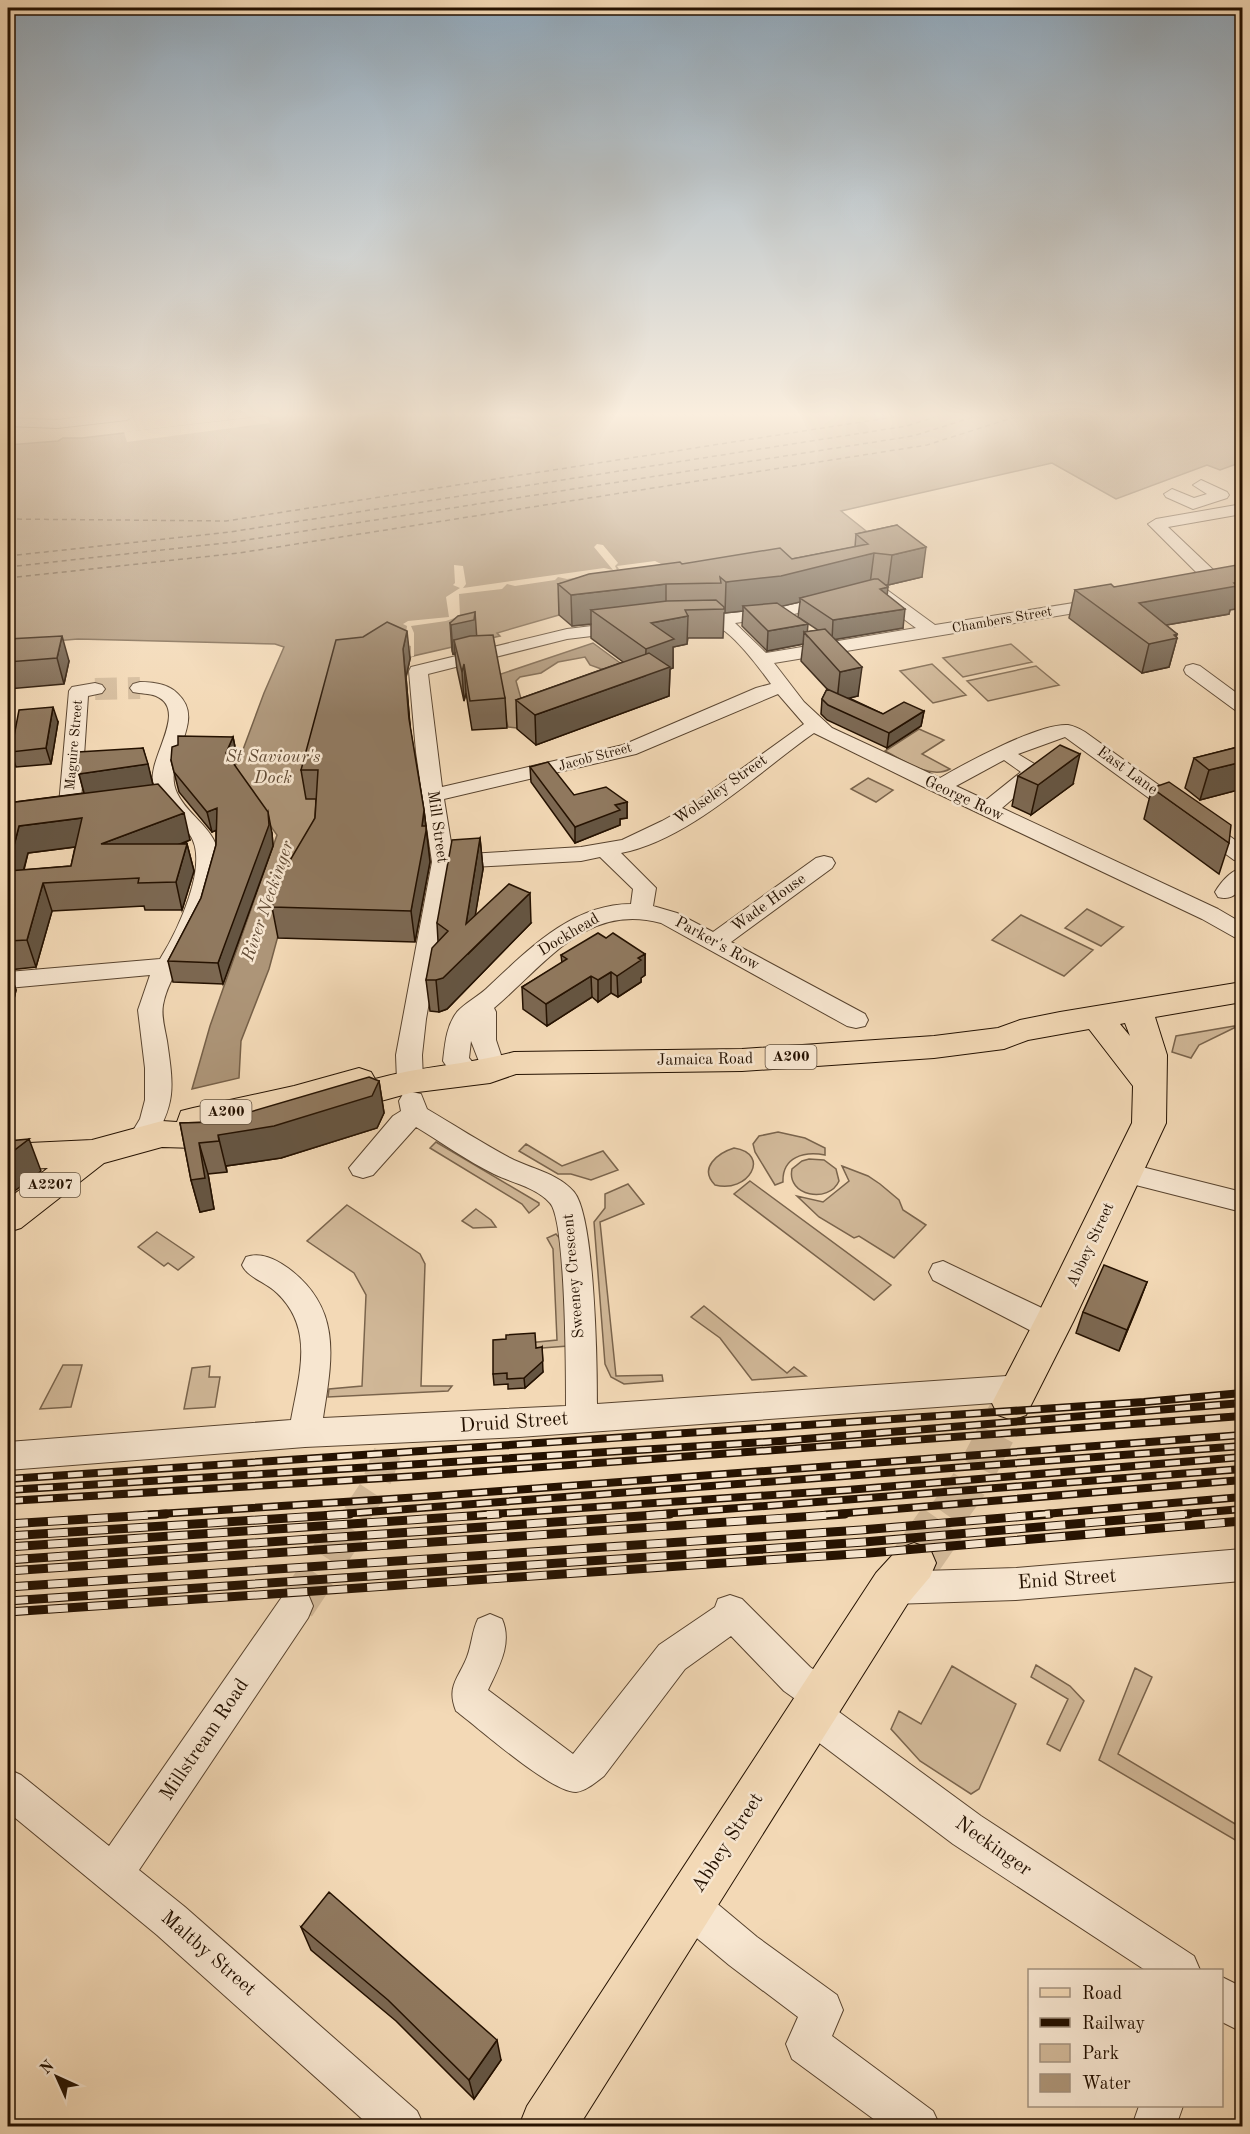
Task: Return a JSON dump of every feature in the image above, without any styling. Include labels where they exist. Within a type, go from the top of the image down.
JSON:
[{"type":"main road","name":"Jamaica Road","points":[[1140,1019],[1242,992]]},
{"type":"main road","name":"Jamaica Road","points":[[151,1136],[213,1134],[412,1091],[482,1060],[742,1060],[934,1047],[1004,1038],[1050,1041],[1103,1025],[1242,1009]]},
{"type":"main road","name":"Abbey Street","points":[[1016,1396],[1052,1327],[1149,1123],[1151,1056],[1140,1019]]},
{"type":"main road","points":[[1103,1025],[1149,1083]]},
{"type":"main road","name":"A200","points":[[8,1157],[92,1153],[151,1136]]},
{"type":"main road","name":"A2207","points":[[8,1218],[92,1153]]},
{"type":"main road","name":"Abbey Street","points":[[546,2127],[903,1576]]},
{"type":"street","points":[[1196,588],[1225,584],[1156,524],[1206,516]]},
{"type":"street","points":[[678,621],[720,621],[779,614],[854,595],[880,591],[932,632]]},
{"type":"street","name":"Chambers Street","points":[[762,659],[1128,599]]},
{"type":"street","points":[[779,614],[829,649]]},
{"type":"street","name":"George Row","points":[[720,621],[730,627],[762,659],[817,726],[835,738],[1179,899],[1242,932]]},
{"type":"street","name":"Mill Street","points":[[412,1091],[414,1019],[443,862],[417,677],[420,669],[575,633],[647,624]]},
{"type":"street","points":[[1193,670],[1242,706]]},
{"type":"street","name":"Jacob Street","points":[[433,795],[629,750],[763,692],[784,687]]},
{"type":"street","points":[[140,688],[154,688],[167,694],[176,704],[181,715],[164,763],[163,782],[171,801],[201,834],[208,851],[208,861],[196,907],[179,946],[158,980],[150,1009],[158,1095],[151,1136]]},
{"type":"street","name":"Maguire Street","points":[[91,812],[58,817],[79,691],[95,689]]},
{"type":"street","name":"Wolseley Street","points":[[443,862],[607,851],[646,838],[700,807],[807,729],[817,726]]},
{"type":"street","name":"East Lane","points":[[939,787],[993,756],[1056,732],[1068,731],[1242,855]]},
{"type":"street","points":[[987,809],[1034,772],[1013,759]]},
{"type":"street","points":[[148,804],[171,801]]},
{"type":"street","points":[[607,851],[645,888],[641,909]]},
{"type":"street","name":"Wade House","points":[[714,943],[824,863]]},
{"type":"street","points":[[1226,892],[1242,875]]},
{"type":"street","name":"Dockhead","points":[[482,1060],[459,1035],[466,1018],[552,942],[597,916],[627,909],[641,909]]},
{"type":"street","name":"Parker's Row","points":[[641,909],[669,918],[856,1020]]},
{"type":"street","points":[[8,980],[166,966]]},
{"type":"street","points":[[363,1168],[402,1123],[412,1091]]},
{"type":"street","name":"Sweeney Crescent","points":[[412,1091],[502,1166],[551,1187],[565,1200],[569,1208],[573,1234],[581,1333],[582,1418]]},
{"type":"street","points":[[1126,1173],[1242,1202]]},
{"type":"street","points":[[256,1265],[269,1269],[299,1294],[314,1320],[317,1343],[305,1433]]},
{"type":"street","points":[[944,1272],[1052,1327]]},
{"type":"street","name":"Druid Street","points":[[8,1456],[305,1433],[391,1438],[582,1418],[1016,1396]]},
{"type":"street","name":"Enid Street","points":[[903,1576],[1016,1584],[1242,1565]]},
{"type":"street","name":"Millstream Road","points":[[114,1873],[296,1606]]},
{"type":"street","name":"Neckinger","points":[[490,1631],[485,1659],[471,1688],[469,1698],[565,1771],[578,1773],[591,1763],[672,1657],[732,1612],[797,1679],[817,1706],[967,1830],[1177,1969]]},
{"type":"street","name":"Maltby Street","points":[[8,1788],[171,1921],[402,2127]]},
{"type":"street","points":[[688,1905],[819,2019],[807,2044],[918,2127]]},
{"type":"street","points":[[1223,1999],[1242,2011]]},
{"type":"street","points":[[1154,2127],[1161,2107]]},
{"type":"green space","points":[[1011,644],[1032,662],[963,677],[943,658]]},
{"type":"green space","points":[[932,664],[966,695],[933,703],[900,671]]},
{"type":"green space","points":[[1036,666],[1059,685],[988,701],[967,681]]},
{"type":"green space","points":[[919,729],[944,740],[922,754],[950,769],[942,772],[925,771],[885,751]]},
{"type":"green space","points":[[868,778],[893,790],[876,802],[851,789]]},
{"type":"green space","points":[[1087,909],[1123,927],[1101,946],[1065,928]]},
{"type":"green space","points":[[1021,915],[1093,950],[1064,976],[992,940]]},
{"type":"green space","points":[[1240,1025],[1199,1045],[1191,1058],[1172,1052],[1176,1036]]},
{"type":"green space","points":[[778,1132],[805,1138],[825,1148],[825,1155],[802,1155],[790,1161],[784,1173],[783,1182],[775,1185],[755,1152],[753,1144],[759,1136]]},
{"type":"green space","points":[[436,1142],[539,1205],[529,1213],[522,1204],[430,1148]]},
{"type":"green space","points":[[526,1144],[562,1166],[603,1151],[618,1170],[591,1180],[571,1174],[558,1174],[519,1151]]},
{"type":"green space","points":[[734,1148],[745,1152],[752,1158],[751,1172],[746,1179],[737,1184],[715,1185],[710,1179],[709,1167],[716,1157]]},
{"type":"green space","points":[[824,1160],[836,1169],[839,1181],[827,1193],[810,1194],[795,1186],[792,1169],[802,1161]]},
{"type":"green space","points":[[842,1166],[868,1176],[880,1184],[899,1200],[903,1210],[926,1225],[894,1258],[859,1236],[854,1238],[819,1217],[797,1196],[823,1202],[849,1181]]},
{"type":"green space","points":[[750,1181],[891,1285],[874,1300],[734,1194]]},
{"type":"green space","points":[[628,1184],[644,1204],[600,1222],[616,1376],[662,1375],[663,1381],[624,1384],[611,1377],[605,1364],[594,1222],[605,1208],[605,1194]]},
{"type":"green space","points":[[347,1205],[420,1254],[425,1264],[421,1386],[452,1386],[448,1391],[328,1397],[329,1389],[362,1386],[366,1295],[354,1273],[307,1241]]},
{"type":"green space","points":[[476,1209],[491,1220],[496,1227],[473,1228],[462,1221]]},
{"type":"green space","points":[[157,1232],[194,1257],[178,1270],[168,1263],[164,1266],[138,1247]]},
{"type":"green space","points":[[556,1234],[562,1241],[568,1346],[529,1349],[528,1343],[557,1340],[553,1249],[547,1238]]},
{"type":"green space","points":[[704,1306],[787,1373],[794,1367],[806,1376],[752,1380],[720,1338],[691,1317]]},
{"type":"green space","points":[[63,1365],[82,1365],[71,1407],[40,1409]]},
{"type":"green space","points":[[210,1366],[209,1377],[220,1377],[215,1407],[184,1409],[192,1368]]},
{"type":"green space","points":[[1036,1665],[1070,1686],[1084,1701],[1060,1751],[1047,1744],[1068,1699],[1031,1677]]},
{"type":"green space","points":[[952,1666],[1016,1704],[979,1789],[971,1794],[920,1761],[891,1729],[899,1711],[921,1724]]},
{"type":"green space","points":[[1135,1668],[1152,1677],[1118,1754],[1242,1828],[1242,1844],[1099,1760]]},
{"type":"water","points":[[8,516],[847,516],[880,542],[559,615],[497,633],[500,636],[409,657],[323,799],[285,910],[269,969],[241,1041],[239,1078],[192,1089],[210,1026],[277,835],[232,771],[241,755],[284,647],[275,644],[78,639],[8,645]]},
{"type":"water","points":[[593,643],[646,682],[517,728],[508,727],[495,676]],"holes":[[[585,657],[590,665],[604,670],[525,713],[516,681],[520,677],[541,673],[558,662]]]},
{"type":"pier","points":[[597,544],[603,545],[618,563],[615,566],[617,570],[619,569],[617,566],[655,561],[661,564],[567,579],[558,577],[555,580],[515,586],[507,584],[502,589],[459,594],[460,616],[446,621],[411,626],[414,633],[414,656],[411,657],[411,646],[407,645],[407,626],[403,624],[408,621],[449,617],[446,597],[460,588],[453,585],[455,583],[454,565],[463,566],[466,584],[463,588],[604,568],[613,570],[594,547]]},
{"type":"building","points":[[897,525],[926,547],[892,555],[874,553],[781,576],[726,582],[720,577],[721,583],[666,584],[571,595],[558,584],[589,574],[680,562],[682,564],[780,548],[792,559],[868,544],[856,534]]},
{"type":"building","points":[[1237,565],[1242,569],[1242,582],[1234,583],[1237,586],[1139,603],[1177,634],[1174,635],[1177,638],[1149,644],[1075,590],[1111,584],[1114,587]]},
{"type":"building","points":[[878,579],[888,587],[880,589],[905,609],[833,620],[800,598]]},
{"type":"building","points":[[716,600],[724,609],[685,610],[688,616],[651,623],[674,639],[646,649],[591,610],[667,601]]},
{"type":"building","points":[[777,603],[808,624],[768,631],[743,606]]},
{"type":"building","points":[[475,612],[474,620],[451,625],[450,623],[458,616]]},
{"type":"building","points":[[387,622],[407,631],[403,649],[409,719],[424,810],[422,826],[426,826],[411,911],[272,907],[279,879],[315,818],[318,770],[301,770],[336,640],[363,637]]},
{"type":"building","points":[[825,629],[862,667],[840,672],[804,632]]},
{"type":"building","points":[[493,635],[505,698],[470,701],[464,664],[462,672],[454,640],[470,636]]},
{"type":"building","points":[[62,636],[57,658],[8,662],[8,639]]},
{"type":"building","points":[[649,653],[670,667],[535,715],[516,700]]},
{"type":"building","points":[[827,689],[883,714],[904,702],[924,711],[889,733],[828,705],[822,699]]},
{"type":"building","points":[[53,707],[46,748],[11,752],[19,710]]},
{"type":"building","points":[[178,736],[233,737],[226,753],[268,812],[269,825],[218,963],[168,961],[201,898],[216,845],[217,808],[207,812],[174,772],[171,760],[172,747],[178,745]]},
{"type":"building","points":[[1060,745],[1080,754],[1038,785],[1018,776]]},
{"type":"building","points":[[1242,746],[1242,762],[1209,770],[1194,758]]},
{"type":"building","points":[[143,748],[148,764],[79,774],[78,752]]},
{"type":"building","points":[[548,762],[574,795],[606,787],[627,802],[615,805],[620,810],[575,827],[530,767]]},
{"type":"building","points":[[1169,782],[1231,825],[1229,843],[1152,788]]},
{"type":"building","points":[[158,784],[184,813],[101,844],[187,844],[176,882],[138,883],[139,878],[43,883],[27,940],[8,941],[8,871],[71,866],[82,818],[19,826],[8,869],[8,803]]},
{"type":"building","points":[[480,838],[466,924],[509,884],[530,893],[443,978],[426,980],[432,948],[448,931],[437,923],[452,840]]},
{"type":"building","points":[[598,933],[606,938],[613,933],[645,954],[638,958],[641,960],[617,976],[611,972],[598,980],[591,976],[546,1004],[522,987],[567,959],[561,955]]},
{"type":"building","points":[[369,1077],[379,1081],[372,1096],[274,1126],[218,1135],[219,1141],[199,1143],[205,1178],[191,1180],[180,1123],[216,1122]]},
{"type":"building","points":[[29,1139],[8,1155],[8,1141]]},
{"type":"building","points":[[1104,1265],[1147,1282],[1127,1330],[1083,1312]]},
{"type":"building","points":[[535,1333],[536,1348],[542,1347],[543,1361],[524,1378],[507,1379],[507,1373],[493,1374],[493,1340],[506,1339],[506,1335]]},
{"type":"building","points":[[329,1892],[497,2040],[469,2080],[388,2000],[301,1927]]},
{"type":"ferry route","points":[[8,519],[226,521],[261,516]]},
{"type":"ferry route","points":[[8,556],[230,532],[335,516]]},
{"type":"ferry route","points":[[8,567],[234,542],[403,516]]},
{"type":"ferry route","points":[[8,578],[239,553],[477,516]]},
{"type":"tunnel","points":[[95,689],[140,688]]},
{"type":"tunnel","points":[[947,1515],[972,1480],[1012,1403]]},
{"type":"tunnel","points":[[356,1515],[374,1488],[390,1446]]},
{"type":"tunnel","points":[[296,1606],[357,1514]]},
{"type":"tunnel","points":[[914,1563],[948,1514]]},
{"type":"railway","points":[[8,1479],[1144,1402],[1242,1393]]},
{"type":"railway","points":[[8,1490],[780,1441],[1242,1403]]},
{"type":"railway","points":[[8,1501],[418,1476],[1242,1416]]},
{"type":"railway","points":[[143,1515],[421,1497],[1242,1435]]},
{"type":"railway","points":[[327,1515],[1242,1446]]},
{"type":"railway","points":[[477,1515],[847,1490],[1242,1457]]},
{"type":"railway","points":[[648,1515],[1242,1469]]},
{"type":"railway","points":[[823,1515],[1242,1480]]},
{"type":"railway","points":[[1033,1515],[1242,1497]]},
{"type":"railway","points":[[1172,1515],[1242,1509]]},
{"type":"railway","points":[[8,1524],[166,1514]]},
{"type":"railway","points":[[8,1536],[350,1514]]},
{"type":"railway","points":[[8,1547],[499,1514]]},
{"type":"railway","points":[[8,1560],[670,1514]]},
{"type":"railway","points":[[8,1571],[845,1514]]},
{"type":"railway","points":[[8,1587],[861,1530],[1050,1514]]},
{"type":"railway","points":[[8,1601],[864,1542],[1189,1514]]},
{"type":"railway","points":[[8,1612],[869,1553],[1242,1521]]},
{"type":"water label","name":"St Saviour's Dock","points":[[273,768]]},
{"type":"water label","name":"River Neckinger","points":[[268,901]]}]
